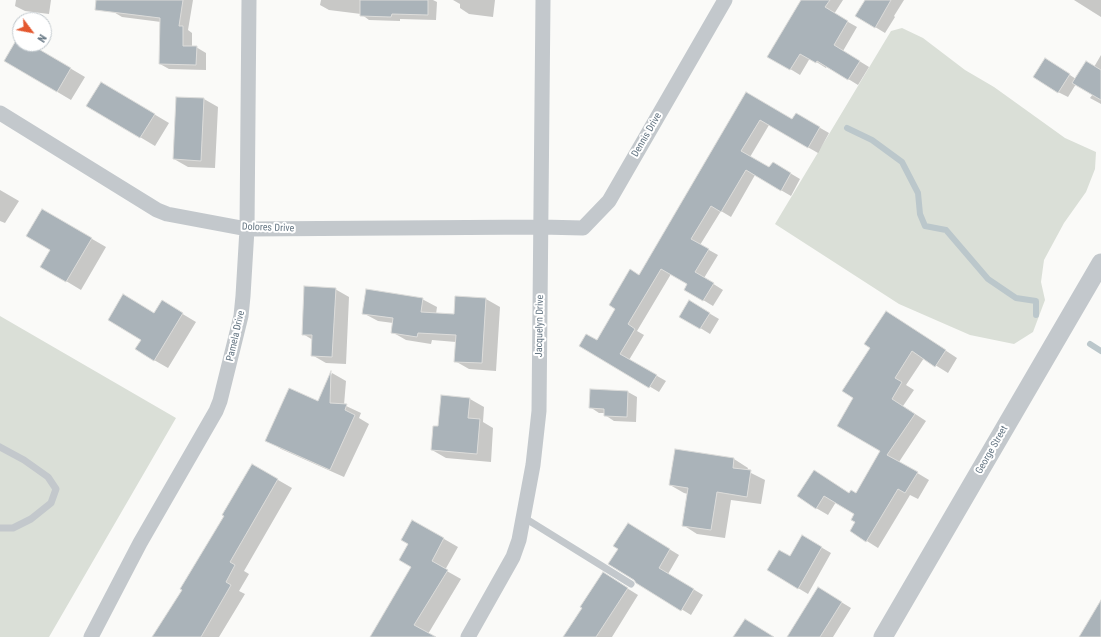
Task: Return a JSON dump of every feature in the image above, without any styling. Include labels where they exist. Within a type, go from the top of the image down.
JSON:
[{"type":"street","name":"Pamela Drive","points":[[91,637],[140,543],[216,411],[222,394],[241,316],[243,296],[247,229],[249,0]]},
{"type":"street","name":"Jacquelyn Drive","points":[[468,637],[513,557],[519,540],[533,465],[539,411],[543,0]]},
{"type":"street","name":"Dennis Drive","points":[[541,227],[583,228],[609,201],[725,0]]},
{"type":"street","name":"Dolores Drive","points":[[0,113],[157,210],[167,214],[247,229],[541,227]]},
{"type":"street","name":"George Street","points":[[883,637],[1101,263]]},
{"type":"lane","points":[[0,447],[24,460],[48,477],[56,489],[51,503],[31,519],[13,528],[0,528]]},
{"type":"lane","points":[[523,516],[631,584]]},
{"type":"shaded area","points":[[902,28],[923,38],[965,70],[994,87],[1065,138],[1096,152],[1095,169],[1086,192],[1064,223],[1044,260],[1041,282],[1045,300],[1033,332],[1014,344],[970,335],[899,304],[775,224],[891,31]]},
{"type":"shaded area","points":[[0,316],[176,418],[49,637],[0,637]]},
{"type":"building","points":[[96,0],[183,0],[179,26],[183,26],[183,46],[197,46],[196,65],[159,64],[160,18],[95,10]]},
{"type":"building","points":[[360,0],[428,0],[428,15],[392,14],[391,17],[360,16]]},
{"type":"building","points":[[801,0],[830,0],[825,7],[848,21],[834,45],[860,61],[848,80],[817,61],[816,63],[800,54],[790,70],[767,57]]},
{"type":"building","points":[[865,0],[891,0],[875,28],[855,16]]},
{"type":"building","points":[[12,47],[12,52],[44,52],[71,68],[57,92],[4,61]]},
{"type":"building","points":[[1045,58],[1070,74],[1058,93],[1033,77]]},
{"type":"building","points":[[1086,61],[1101,70],[1101,100],[1072,83]]},
{"type":"building","points":[[101,82],[155,114],[140,138],[86,106]]},
{"type":"building","points":[[746,92],[792,119],[796,113],[820,127],[808,148],[760,120],[741,151],[769,167],[773,162],[791,173],[781,191],[746,170],[721,212],[711,206],[691,239],[709,249],[695,272],[714,283],[703,301],[684,290],[687,284],[661,269],[628,324],[635,329],[620,354],[657,375],[649,388],[579,346],[586,334],[597,340],[615,309],[609,305],[630,269],[639,275]]},
{"type":"building","points":[[176,97],[204,98],[201,161],[173,159]]},
{"type":"building","points":[[42,209],[92,238],[66,282],[40,267],[50,250],[26,236]]},
{"type":"building","points":[[304,286],[336,288],[332,357],[311,356],[312,335],[302,335]]},
{"type":"building","points":[[366,289],[423,298],[421,312],[454,314],[455,296],[486,298],[482,363],[454,362],[456,335],[418,333],[417,337],[391,333],[393,318],[362,314]]},
{"type":"building","points":[[123,294],[154,313],[162,300],[183,313],[154,361],[135,349],[141,340],[108,320]]},
{"type":"building","points":[[689,300],[710,313],[700,329],[679,317]]},
{"type":"building","points":[[886,311],[946,350],[935,367],[912,351],[895,378],[902,382],[892,399],[915,414],[887,455],[918,472],[905,493],[898,489],[866,542],[850,531],[855,522],[851,520],[854,514],[824,496],[816,509],[797,496],[814,470],[849,493],[851,490],[856,493],[880,451],[837,426],[853,398],[842,391],[870,348],[864,344]]},
{"type":"building","points":[[331,371],[330,403],[347,404],[345,410],[355,415],[330,470],[265,441],[289,388],[318,401]]},
{"type":"building","points":[[590,389],[628,391],[627,417],[604,416],[604,409],[589,408]]},
{"type":"building","points":[[441,395],[470,398],[468,418],[480,419],[477,454],[431,450],[433,426],[438,426]]},
{"type":"building","points":[[675,449],[734,458],[733,468],[751,470],[747,497],[717,492],[711,530],[682,526],[688,488],[669,485]]},
{"type":"building","points":[[252,464],[278,479],[230,562],[235,565],[226,582],[231,585],[201,637],[152,637],[182,590],[180,589],[224,516],[222,515]]},
{"type":"building","points":[[412,520],[444,538],[432,561],[448,570],[414,625],[436,637],[370,637],[411,567],[399,560],[408,544],[401,540]]},
{"type":"building","points":[[628,523],[670,549],[659,568],[694,589],[681,611],[608,564],[618,549],[613,546]]},
{"type":"building","points":[[802,535],[822,547],[798,589],[767,570],[779,550],[790,556]]},
{"type":"building","points":[[603,572],[628,588],[596,637],[563,637],[582,608],[580,607]]},
{"type":"building","points":[[818,587],[842,602],[820,637],[787,637]]},
{"type":"building","points":[[1101,600],[1101,637],[1079,637]]},
{"type":"building","points":[[745,619],[774,637],[733,637]]},
{"type":"waterway","points":[[847,128],[872,140],[902,162],[918,193],[920,214],[925,226],[946,230],[988,279],[1016,298],[1036,301],[1036,315]]},
{"type":"waterway","points":[[1090,344],[1101,351]]}]
